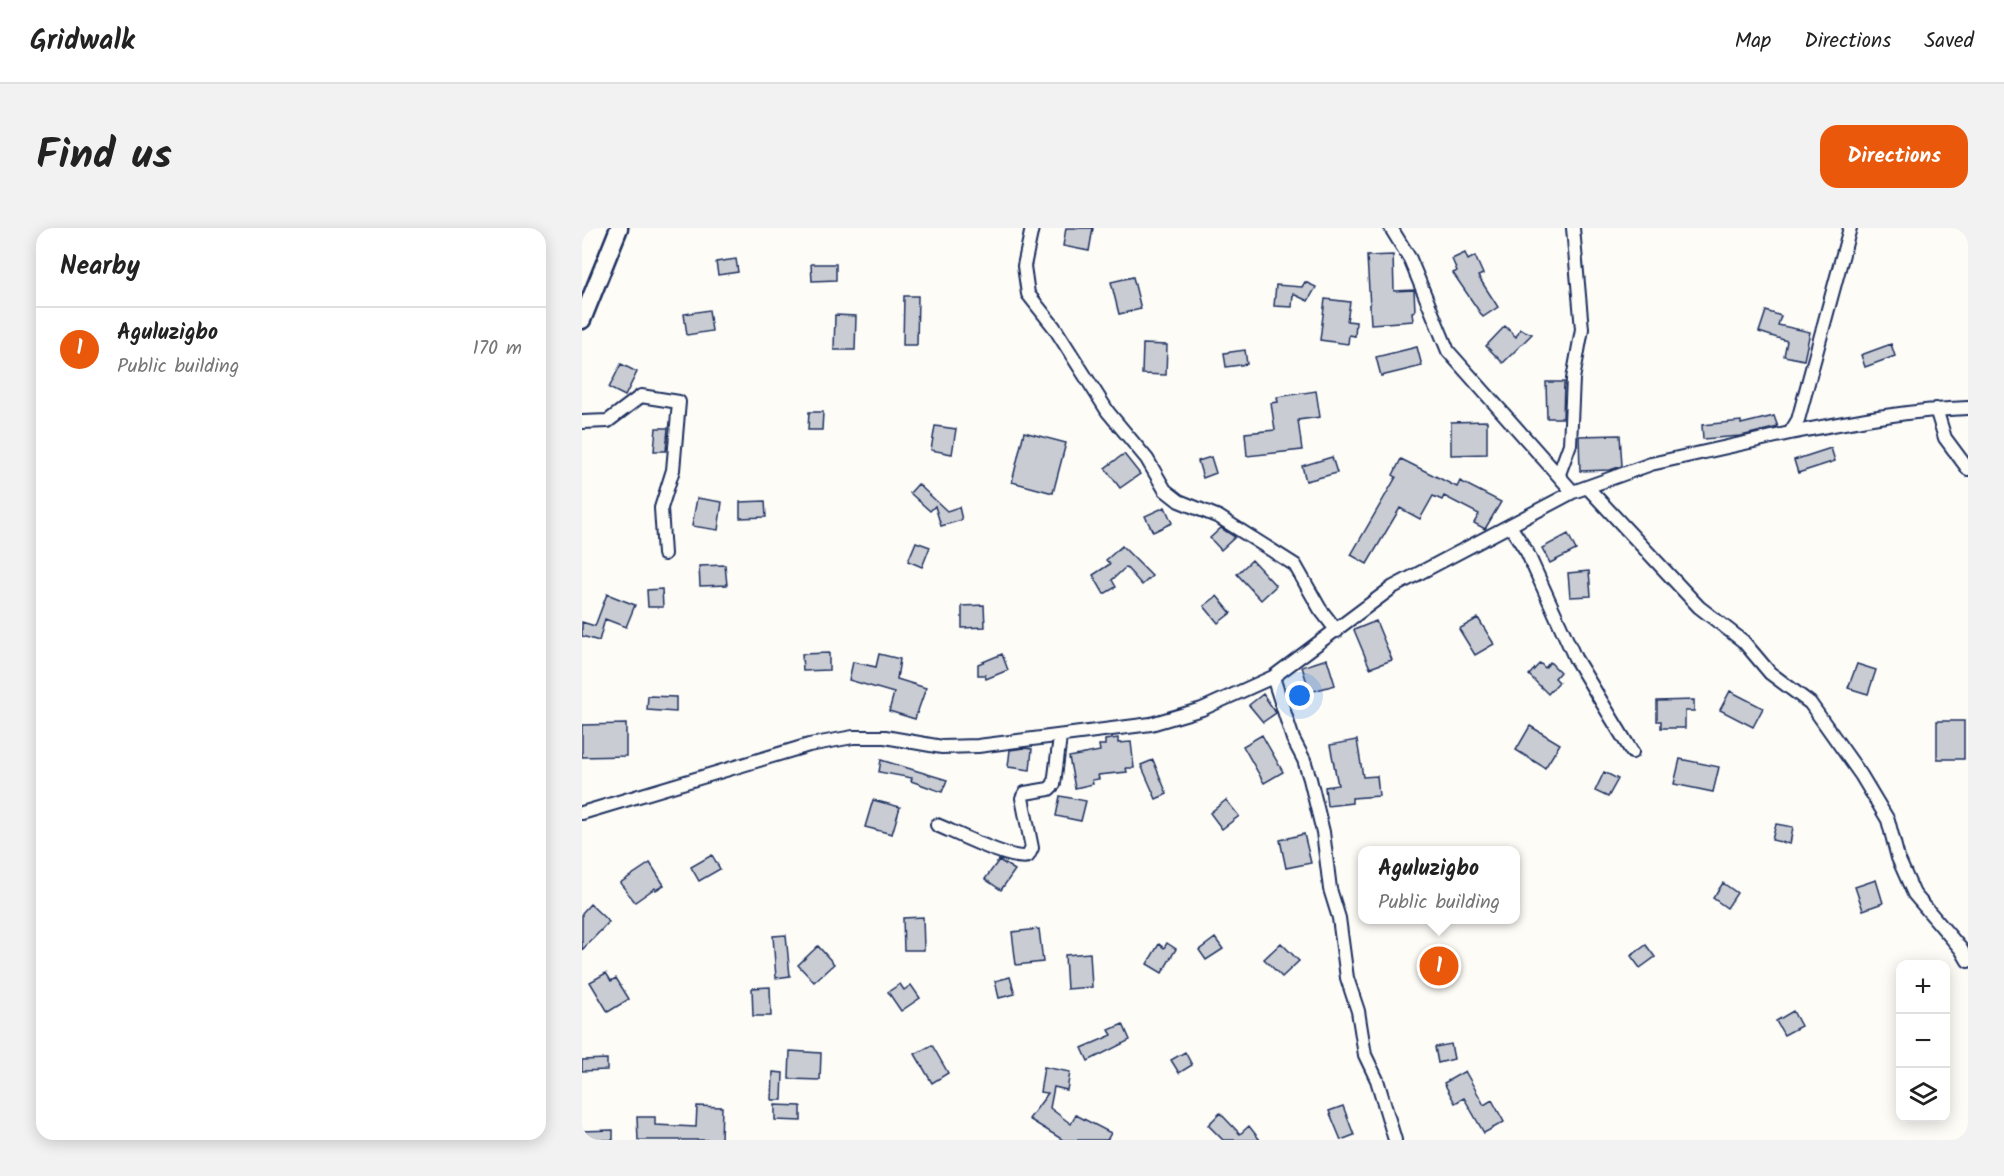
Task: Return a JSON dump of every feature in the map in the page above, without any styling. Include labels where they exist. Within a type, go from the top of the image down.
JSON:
[{"type":"main road","points":[[582,320],[619,228]]},
{"type":"street","points":[[1032,228],[1024,266],[1028,294],[1054,327],[1108,412],[1147,459],[1165,490],[1179,501],[1220,517],[1295,565],[1320,609],[1337,631]]},
{"type":"street","points":[[1391,228],[1410,259],[1448,351],[1573,492]]},
{"type":"street","points":[[1559,474],[1570,444],[1573,379],[1582,329],[1574,228]]},
{"type":"street","points":[[1790,433],[1798,420],[1850,228]]},
{"type":"street","points":[[582,422],[608,421],[641,396],[679,402],[673,470],[660,514],[664,554]]},
{"type":"street","points":[[582,813],[809,745],[853,737],[885,737],[942,747],[1060,737],[1151,724],[1202,710],[1273,677],[1394,587],[1573,492],[1651,464],[1855,419],[1936,409],[1968,408]]},
{"type":"street","points":[[1936,409],[1945,438],[1968,469]]},
{"type":"street","points":[[1587,487],[1699,608],[1743,641],[1770,673],[1810,703],[1861,775],[1888,820],[1893,831],[1898,858],[1914,894],[1961,949],[1968,961]]},
{"type":"street","points":[[1510,526],[1527,552],[1575,657],[1632,752]]},
{"type":"street","points":[[1273,677],[1293,739],[1304,760],[1310,779],[1323,832],[1330,889],[1338,918],[1347,978],[1358,1011],[1365,1055],[1377,1080],[1395,1140]]},
{"type":"street","points":[[937,825],[1006,854],[1023,858],[1028,856],[1032,848],[1023,814],[1022,798],[1025,793],[1049,789],[1054,784],[1060,737]]},
{"type":"building","points":[[1066,228],[1093,228],[1089,251],[1063,246]]},
{"type":"building","points":[[1465,253],[1468,260],[1475,256],[1483,274],[1478,276],[1498,307],[1483,317],[1453,273],[1457,271],[1452,259]]},
{"type":"building","points":[[1393,255],[1394,291],[1414,290],[1413,321],[1371,324],[1367,256]]},
{"type":"building","points":[[736,259],[738,272],[718,275],[716,262]]},
{"type":"building","points":[[811,264],[836,264],[836,280],[812,281]]},
{"type":"building","points":[[1133,277],[1141,309],[1119,314],[1111,282]]},
{"type":"building","points":[[1305,282],[1316,287],[1308,301],[1293,294],[1292,307],[1274,306],[1276,285],[1302,287]]},
{"type":"building","points":[[904,296],[918,296],[917,345],[903,345]]},
{"type":"building","points":[[1325,299],[1350,302],[1347,321],[1356,322],[1355,336],[1349,335],[1348,344],[1320,340]]},
{"type":"building","points":[[709,310],[712,331],[687,335],[684,314]]},
{"type":"building","points":[[1766,311],[1781,316],[1778,325],[1810,332],[1804,360],[1784,356],[1787,341],[1759,332]]},
{"type":"building","points":[[835,315],[856,316],[855,350],[834,350]]},
{"type":"building","points":[[1505,326],[1516,337],[1520,329],[1532,334],[1503,363],[1486,346]]},
{"type":"building","points":[[1143,344],[1167,345],[1166,375],[1142,374]]},
{"type":"building","points":[[1891,344],[1895,356],[1865,367],[1861,355]]},
{"type":"building","points":[[1417,347],[1422,366],[1381,376],[1376,357]]},
{"type":"building","points":[[1245,350],[1247,364],[1226,367],[1224,353]]},
{"type":"building","points":[[621,364],[637,372],[625,396],[609,388]]},
{"type":"building","points":[[1546,382],[1564,382],[1563,418],[1547,418]]},
{"type":"building","points":[[1316,391],[1320,417],[1298,420],[1302,450],[1247,456],[1245,433],[1275,430],[1271,403],[1278,402],[1277,397]]},
{"type":"building","points":[[809,412],[823,412],[822,430],[808,430]]},
{"type":"building","points":[[1774,416],[1778,427],[1741,436],[1703,439],[1702,425],[1741,421],[1741,424]]},
{"type":"building","points":[[1487,421],[1487,454],[1451,455],[1451,422]]},
{"type":"building","points":[[935,426],[956,429],[952,454],[931,450]]},
{"type":"building","points":[[656,428],[668,428],[666,451],[654,451]]},
{"type":"building","points":[[1024,432],[1066,443],[1053,493],[1012,482]]},
{"type":"building","points":[[1620,435],[1622,466],[1610,470],[1580,471],[1579,436]]},
{"type":"building","points":[[1831,448],[1835,461],[1798,473],[1794,460]]},
{"type":"building","points":[[1124,454],[1140,474],[1120,488],[1105,468]]},
{"type":"building","points":[[1211,457],[1216,473],[1203,478],[1198,461]]},
{"type":"building","points":[[1332,457],[1337,473],[1306,481],[1302,466]]},
{"type":"building","points":[[1401,459],[1457,487],[1460,481],[1501,502],[1485,529],[1474,523],[1479,514],[1444,496],[1442,500],[1433,496],[1420,519],[1400,508],[1367,564],[1351,555],[1396,477],[1393,475]]},
{"type":"building","points":[[918,484],[947,511],[959,507],[962,520],[941,526],[935,506],[930,511],[910,493]]},
{"type":"building","points":[[697,498],[722,502],[718,530],[692,526]]},
{"type":"building","points":[[765,501],[766,517],[740,518],[740,502]]},
{"type":"building","points":[[1165,507],[1172,523],[1153,532],[1145,516]]},
{"type":"building","points":[[1221,528],[1235,537],[1221,550],[1210,538]]},
{"type":"building","points":[[1568,534],[1576,550],[1550,563],[1542,548]]},
{"type":"building","points":[[916,542],[930,547],[922,567],[908,561]]},
{"type":"building","points":[[1122,546],[1152,576],[1142,585],[1126,567],[1112,580],[1116,587],[1104,594],[1093,575],[1110,564],[1106,560]]},
{"type":"building","points":[[1252,560],[1276,586],[1261,600],[1237,574]]},
{"type":"building","points":[[725,565],[727,585],[700,586],[699,566]]},
{"type":"building","points":[[1589,571],[1591,596],[1570,597],[1568,573]]},
{"type":"building","points":[[662,589],[663,607],[648,607],[647,590]]},
{"type":"building","points":[[607,594],[635,605],[626,627],[605,619],[599,641],[582,636],[582,622],[595,626]]},
{"type":"building","points":[[1217,596],[1231,613],[1218,623],[1204,606]]},
{"type":"building","points":[[984,605],[985,627],[962,628],[962,606]]},
{"type":"building","points":[[1478,618],[1494,644],[1475,655],[1459,629]]},
{"type":"building","points":[[1376,621],[1392,660],[1370,668],[1354,630]]},
{"type":"building","points":[[829,653],[829,670],[803,671],[802,654]]},
{"type":"building","points":[[879,654],[900,659],[897,679],[926,688],[915,719],[889,711],[894,693],[849,680],[853,662],[876,667]]},
{"type":"building","points":[[1002,654],[1008,670],[986,679],[985,675],[978,675],[978,664]]},
{"type":"building","points":[[1327,659],[1335,685],[1310,692],[1302,667]]},
{"type":"building","points":[[1550,662],[1560,672],[1555,678],[1559,682],[1548,694],[1529,675],[1540,663],[1545,668]]},
{"type":"building","points":[[1857,664],[1876,670],[1868,694],[1848,688]]},
{"type":"building","points":[[1730,691],[1763,708],[1753,727],[1720,710]]},
{"type":"building","points":[[1263,694],[1276,713],[1263,722],[1249,705]]},
{"type":"building","points":[[648,696],[676,697],[676,712],[647,710]]},
{"type":"building","points":[[1694,700],[1694,711],[1685,711],[1685,728],[1661,728],[1661,721],[1657,721],[1657,701]]},
{"type":"building","points":[[1937,721],[1964,721],[1964,759],[1937,759]]},
{"type":"building","points":[[626,724],[626,756],[582,757],[582,725]]},
{"type":"building","points":[[1530,726],[1560,744],[1545,768],[1516,750]]},
{"type":"building","points":[[1262,735],[1283,772],[1264,783],[1243,746]]},
{"type":"building","points":[[1118,738],[1118,743],[1131,742],[1134,768],[1126,768],[1127,772],[1098,775],[1099,779],[1092,780],[1093,784],[1075,788],[1069,757],[1100,751],[1099,745],[1105,745],[1105,740]]},
{"type":"building","points":[[1357,740],[1363,777],[1377,776],[1379,796],[1352,798],[1352,803],[1327,806],[1325,787],[1338,785],[1330,745]]},
{"type":"building","points":[[1032,749],[1030,770],[1008,767],[1010,750]]},
{"type":"building","points":[[1680,759],[1719,767],[1713,792],[1674,784]]},
{"type":"building","points":[[881,760],[947,780],[942,792],[911,781],[912,778],[879,772]]},
{"type":"building","points":[[1153,760],[1167,794],[1156,799],[1141,765]]},
{"type":"building","points":[[1604,772],[1618,779],[1608,797],[1595,791]]},
{"type":"building","points":[[1060,796],[1086,801],[1081,821],[1056,816]]},
{"type":"building","points":[[873,800],[900,807],[892,834],[865,827]]},
{"type":"building","points":[[1226,800],[1239,816],[1222,829],[1210,813]]},
{"type":"building","points":[[1776,824],[1793,827],[1790,844],[1772,840]]},
{"type":"building","points":[[1304,834],[1311,863],[1286,868],[1280,840]]},
{"type":"building","points":[[712,855],[720,869],[699,881],[691,867]]},
{"type":"building","points":[[999,860],[1015,870],[1001,890],[985,879]]},
{"type":"building","points":[[650,863],[664,885],[656,890],[655,888],[635,902],[620,883]]},
{"type":"building","points":[[1876,880],[1883,903],[1863,910],[1855,887]]},
{"type":"building","points":[[1723,883],[1737,893],[1727,908],[1713,898]]},
{"type":"building","points":[[590,904],[609,922],[582,950],[582,913]]},
{"type":"building","points":[[923,917],[924,950],[904,950],[903,918]]},
{"type":"building","points":[[1039,929],[1043,962],[1016,965],[1012,932]]},
{"type":"building","points":[[786,935],[790,976],[776,978],[773,936]]},
{"type":"building","points":[[1215,938],[1223,949],[1206,960],[1199,950]]},
{"type":"building","points":[[1167,943],[1176,949],[1162,973],[1147,964],[1159,944],[1164,948]]},
{"type":"building","points":[[1281,943],[1299,961],[1282,977],[1264,959]]},
{"type":"building","points":[[1646,945],[1655,957],[1640,968],[1631,956]]},
{"type":"building","points":[[818,946],[834,964],[814,982],[798,965]]},
{"type":"building","points":[[1090,953],[1092,987],[1067,989],[1065,955]]},
{"type":"building","points":[[606,973],[611,981],[616,978],[629,999],[608,1012],[590,982]]},
{"type":"building","points":[[1010,977],[1015,994],[999,998],[995,981]]},
{"type":"building","points":[[900,984],[904,990],[911,985],[920,998],[901,1011],[888,992]]},
{"type":"building","points":[[770,987],[771,1016],[753,1016],[752,988]]},
{"type":"building","points":[[1793,1011],[1801,1026],[1784,1035],[1776,1021]]},
{"type":"building","points":[[1123,1024],[1130,1040],[1088,1061],[1082,1048],[1112,1035],[1109,1030]]},
{"type":"building","points":[[1451,1044],[1454,1059],[1438,1063],[1435,1047]]},
{"type":"building","points":[[932,1045],[948,1073],[932,1083],[915,1054]]},
{"type":"building","points":[[790,1051],[821,1053],[820,1080],[789,1079]]},
{"type":"building","points":[[1185,1052],[1192,1065],[1179,1073],[1171,1060]]},
{"type":"building","points":[[607,1059],[607,1070],[582,1071],[582,1060]]},
{"type":"building","points":[[1044,1067],[1070,1072],[1067,1090],[1054,1087],[1050,1108],[1071,1124],[1076,1115],[1111,1133],[1107,1140],[1063,1140],[1029,1119],[1048,1093],[1040,1092]]},
{"type":"building","points":[[1465,1071],[1484,1105],[1492,1100],[1504,1122],[1484,1133],[1464,1098],[1455,1103],[1444,1083]]},
{"type":"building","points":[[773,1072],[783,1073],[782,1100],[772,1100]]},
{"type":"building","points":[[775,1105],[801,1106],[801,1121],[775,1120]]},
{"type":"building","points":[[697,1106],[722,1107],[721,1140],[638,1140],[637,1117],[655,1117],[655,1125],[696,1127]]},
{"type":"building","points":[[1343,1106],[1354,1135],[1341,1140],[1329,1111]]},
{"type":"building","points":[[1220,1113],[1240,1134],[1249,1126],[1260,1140],[1223,1140],[1208,1125]]},
{"type":"building","points":[[613,1130],[613,1140],[582,1140],[582,1131]]},
{"type":"place","name":"Aguluzigbo","points":[[1439,966]]}]
